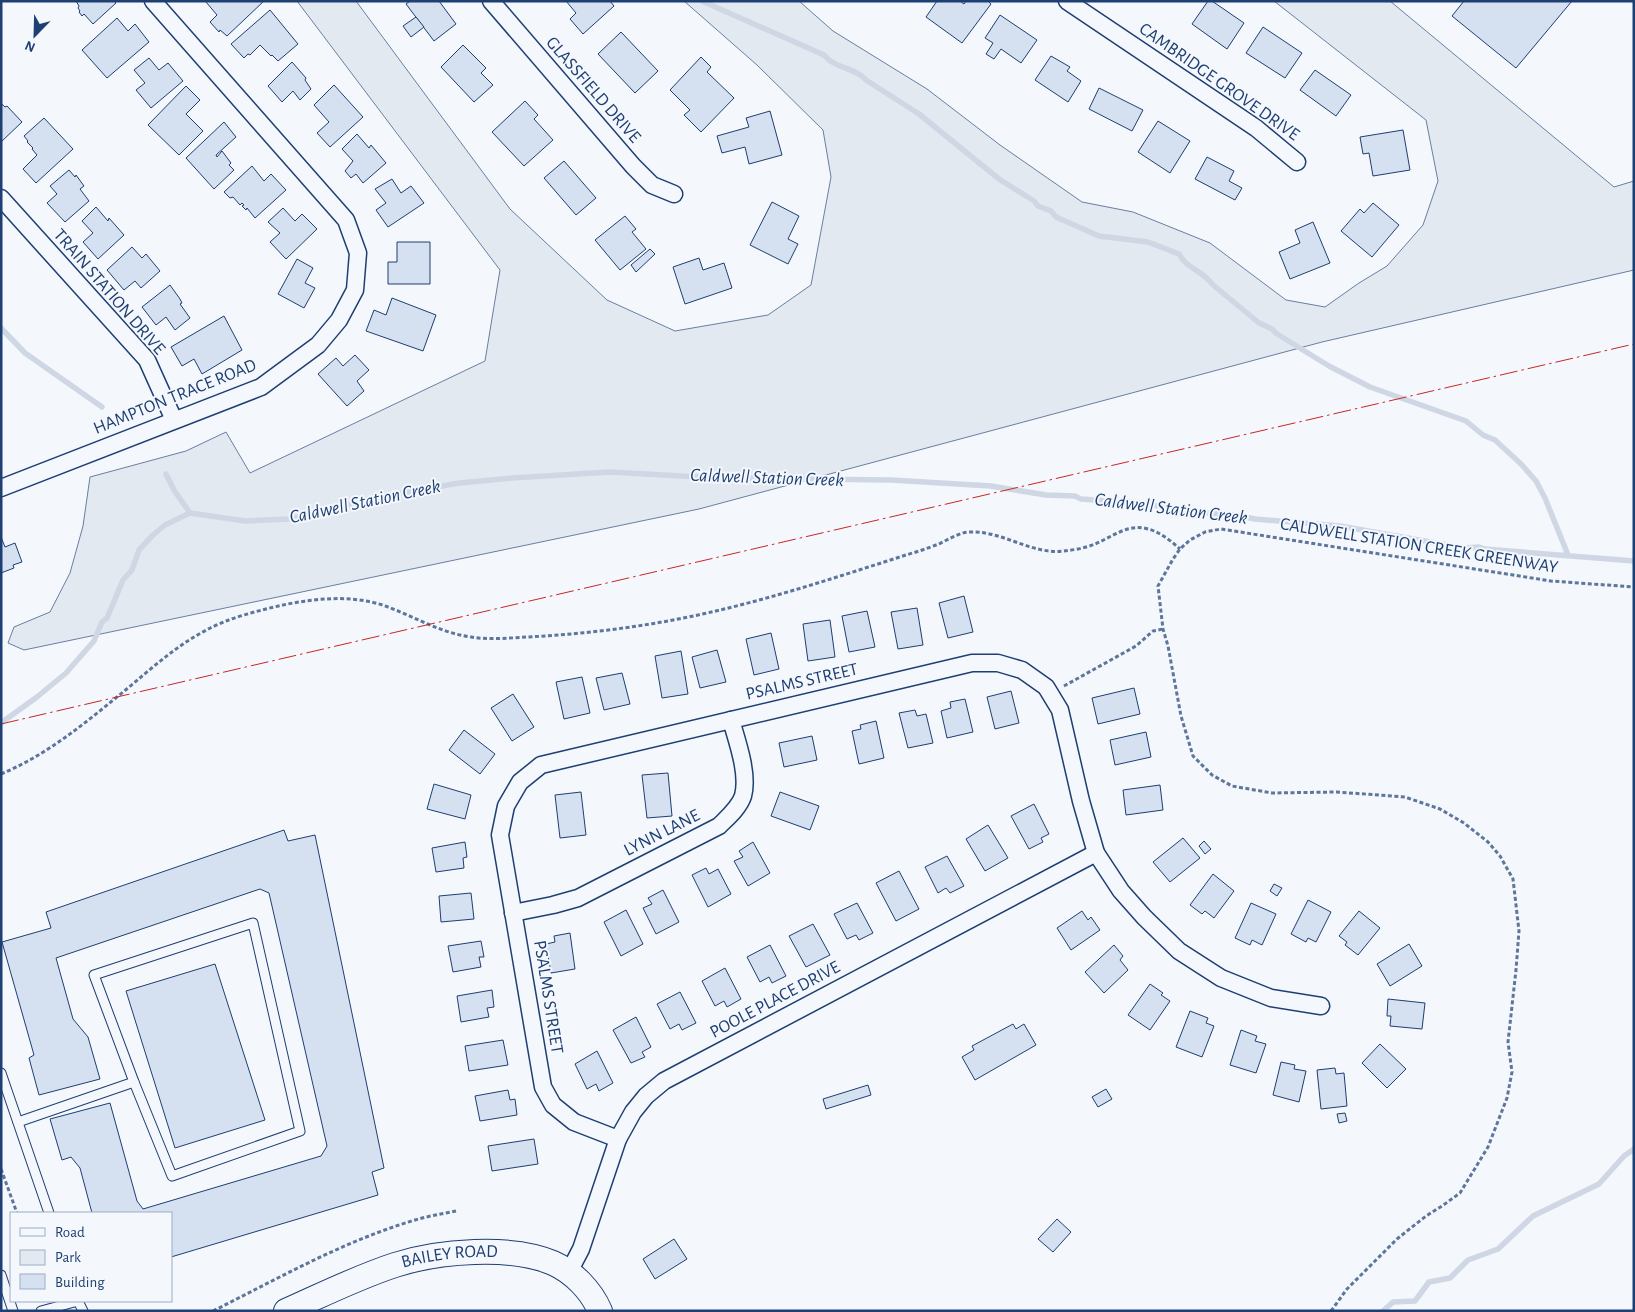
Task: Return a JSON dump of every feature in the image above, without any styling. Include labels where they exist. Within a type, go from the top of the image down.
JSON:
[{"type":"street","name":"HAMPTON TRACE ROAD","points":[[1,488],[261,387],[318,344],[339,320],[355,290],[358,253],[346,220],[153,1]]},
{"type":"street","name":"GLASSFIELD DRIVE","points":[[491,1],[633,166],[652,185],[674,194]]},
{"type":"street","name":"CAMBRIDGE GROVE DRIVE","points":[[1067,1],[1256,128],[1297,162]]},
{"type":"street","name":"TRAIN STATION DRIVE","points":[[1,198],[146,360],[174,420]]},
{"type":"street","name":"PSALMS STREET","points":[[618,1139],[587,1128],[564,1115],[553,1105],[542,1087],[500,834],[506,806],[520,782],[541,764],[972,663],[998,663],[1022,670],[1046,687],[1060,710],[1081,801],[1096,853],[1120,891],[1144,917],[1180,951],[1221,978],[1271,998],[1321,1006]]},
{"type":"street","name":"LYNN LANE","points":[[514,913],[578,898],[719,826],[743,796],[745,774],[731,720]]},
{"type":"street","name":"POOLE PLACE DRIVE","points":[[569,1272],[581,1249],[618,1139],[633,1112],[646,1096],[664,1081],[1096,853]]},
{"type":"street","name":"BAILEY ROAD","points":[[286,1311],[355,1280],[395,1265],[423,1257],[451,1253],[482,1252],[530,1256],[552,1263],[569,1272],[585,1286],[600,1311]]},
{"type":"lane","points":[[254,923],[300,1131],[172,1176],[134,1082],[94,975],[254,923]]},
{"type":"lane","points":[[1,1073],[49,1212]]},
{"type":"lane","points":[[18,1122],[134,1082]]},
{"type":"lane","points":[[1,1275],[13,1311]]},
{"type":"lane","points":[[41,1311],[74,1302]]},
{"type":"path","points":[[1,774],[45,751],[111,702],[171,651],[198,634],[243,615],[303,602],[341,598],[366,600],[442,629],[472,638],[552,636],[641,625],[698,615],[844,575],[936,545],[962,533],[972,532],[994,536],[1045,551],[1060,552],[1091,545],[1119,532],[1133,528],[1147,528],[1158,533],[1180,549]]},
{"type":"path","name":"CALDWELL STATION CREEK GREENWAY","points":[[1331,1311],[1347,1289],[1397,1239],[1460,1193],[1488,1147],[1506,1098],[1512,1072],[1508,1042],[1519,930],[1513,880],[1500,856],[1488,842],[1464,823],[1440,809],[1405,797],[1337,792],[1272,792],[1232,786],[1212,775],[1193,756],[1181,716],[1168,646],[1163,630],[1158,586],[1180,549],[1190,540],[1205,532],[1221,529],[1551,581],[1634,587]]},
{"type":"path","points":[[1050,693],[1136,646],[1153,631],[1163,630]]},
{"type":"path","points":[[1,1169],[17,1212]]},
{"type":"path","points":[[213,1311],[333,1251],[380,1231],[416,1219],[456,1211]]},
{"type":"green space","points":[[297,1],[356,1],[510,209],[607,300],[675,331],[768,315],[811,285],[831,177],[823,130],[757,65],[684,1],[799,1],[833,31],[927,89],[1000,145],[1082,202],[1133,212],[1210,243],[1286,300],[1325,307],[1387,266],[1423,225],[1438,181],[1426,120],[1274,1],[1390,1],[1614,187],[1634,181],[1634,270],[1322,342],[699,509],[24,650],[8,643],[14,627],[50,612],[70,573],[83,526],[90,477],[186,451],[226,432],[250,473],[485,361],[500,270]]},
{"type":"building","points":[[76,1],[114,1],[116,3],[93,24],[84,14],[82,16],[79,12],[79,6]]},
{"type":"building","points":[[207,1],[264,1],[227,36],[220,30],[219,32],[210,22],[217,15]]},
{"type":"building","points":[[410,1],[439,1],[456,24],[434,41],[406,4]]},
{"type":"building","points":[[566,1],[610,1],[614,6],[583,34],[570,19],[576,13]]},
{"type":"building","points":[[937,1],[960,1],[964,4],[966,1],[988,1],[991,4],[962,43],[926,17]]},
{"type":"building","points":[[1208,1],[1212,1],[1244,23],[1227,49],[1192,24]]},
{"type":"building","points":[[1464,1],[1572,1],[1516,68],[1452,16]]},
{"type":"building","points":[[270,10],[298,44],[278,61],[260,45],[244,58],[231,44]]},
{"type":"building","points":[[1000,15],[1037,40],[1021,63],[1001,49],[994,59],[986,54],[993,43],[985,38]]},
{"type":"building","points":[[416,17],[424,27],[411,37],[403,26]]},
{"type":"building","points":[[117,18],[128,31],[135,24],[149,42],[107,78],[82,50]]},
{"type":"building","points":[[1263,27],[1302,53],[1285,78],[1246,53]]},
{"type":"building","points":[[621,32],[658,71],[635,93],[598,54]]},
{"type":"building","points":[[463,45],[486,68],[481,73],[493,85],[474,102],[441,67]]},
{"type":"building","points":[[1051,56],[1070,67],[1067,71],[1081,81],[1068,102],[1035,80]]},
{"type":"building","points":[[701,57],[711,67],[707,72],[734,98],[701,132],[684,115],[690,110],[670,90]]},
{"type":"building","points":[[149,58],[159,70],[168,63],[183,81],[151,108],[136,90],[145,83],[134,70]]},
{"type":"building","points":[[292,62],[306,78],[305,80],[311,89],[300,100],[293,91],[282,102],[268,86]]},
{"type":"building","points":[[1315,70],[1351,95],[1336,116],[1300,90]]},
{"type":"building","points":[[334,85],[363,117],[330,147],[317,133],[329,122],[314,105]]},
{"type":"building","points":[[186,86],[200,100],[186,114],[203,131],[179,155],[148,125]]},
{"type":"building","points":[[1099,88],[1143,110],[1132,131],[1089,109]]},
{"type":"building","points":[[525,101],[538,115],[534,119],[553,140],[524,166],[492,132]]},
{"type":"building","points":[[1,103],[5,107],[7,106],[22,122],[1,142]]},
{"type":"building","points":[[770,111],[782,155],[749,164],[745,147],[722,153],[717,136],[749,127],[746,118]]},
{"type":"building","points":[[44,118],[73,149],[36,183],[23,169],[37,155],[24,136]]},
{"type":"building","points":[[1158,121],[1190,141],[1170,173],[1138,152]]},
{"type":"building","points":[[224,122],[236,137],[216,155],[217,157],[222,151],[231,163],[229,165],[234,170],[214,189],[186,158]]},
{"type":"building","points":[[1403,130],[1410,170],[1373,176],[1369,153],[1363,154],[1360,137]]},
{"type":"building","points":[[357,134],[369,148],[371,145],[386,163],[363,183],[356,174],[351,178],[345,171],[353,161],[342,149]]},
{"type":"building","points":[[1207,157],[1234,171],[1229,181],[1242,188],[1235,200],[1195,179]]},
{"type":"building","points":[[564,161],[596,198],[576,215],[544,178]]},
{"type":"building","points":[[252,166],[264,181],[271,174],[286,190],[255,218],[247,208],[246,210],[242,206],[244,205],[242,203],[240,205],[233,197],[230,198],[224,192]]},
{"type":"building","points":[[69,170],[75,177],[76,175],[84,186],[80,189],[89,201],[65,222],[47,203],[57,194],[50,186]]},
{"type":"building","points":[[392,179],[401,193],[411,186],[424,203],[388,227],[376,210],[386,203],[375,189]]},
{"type":"building","points":[[772,202],[799,216],[788,239],[798,244],[788,264],[750,245]]},
{"type":"building","points":[[1373,203],[1399,225],[1372,257],[1341,231],[1360,209],[1364,213]]},
{"type":"building","points":[[96,207],[124,235],[98,259],[83,242],[93,233],[82,221]]},
{"type":"building","points":[[283,208],[295,221],[302,214],[317,229],[286,259],[270,242],[280,233],[268,222]]},
{"type":"building","points":[[625,216],[636,229],[632,232],[646,249],[620,270],[595,240]]},
{"type":"building","points":[[1313,222],[1330,263],[1290,279],[1279,252],[1300,243],[1295,230]]},
{"type":"building","points":[[397,242],[430,242],[430,284],[388,284],[388,262],[397,262]]},
{"type":"building","points":[[132,247],[142,258],[146,254],[160,271],[141,288],[135,281],[124,290],[107,270]]},
{"type":"building","points":[[650,249],[655,254],[636,272],[631,265]]},
{"type":"building","points":[[699,258],[703,270],[724,263],[732,288],[685,304],[673,267]]},
{"type":"building","points":[[297,259],[313,268],[305,283],[315,288],[304,308],[278,294]]},
{"type":"building","points":[[170,285],[190,318],[175,330],[166,317],[156,325],[142,307]]},
{"type":"building","points":[[392,298],[436,315],[423,351],[366,331],[374,310],[386,315]]},
{"type":"building","points":[[224,316],[242,350],[202,374],[194,359],[182,366],[171,347]]},
{"type":"building","points":[[355,355],[369,370],[357,381],[364,391],[347,406],[318,374],[336,358],[343,366]]},
{"type":"building","points":[[1,537],[5,547],[15,543],[22,562],[13,565],[14,568],[1,573]]},
{"type":"building","points":[[964,596],[973,632],[948,638],[939,603]]},
{"type":"building","points":[[917,608],[923,645],[898,649],[891,612]]},
{"type":"building","points":[[867,611],[875,647],[849,652],[842,616]]},
{"type":"building","points":[[830,620],[835,657],[808,661],[803,624]]},
{"type":"building","points":[[771,633],[779,669],[754,675],[746,639]]},
{"type":"building","points":[[717,650],[726,682],[700,688],[692,657]]},
{"type":"building","points":[[681,651],[688,694],[662,698],[655,656]]},
{"type":"building","points":[[622,673],[630,704],[604,710],[596,678]]},
{"type":"building","points":[[582,677],[590,713],[564,719],[556,682]]},
{"type":"building","points":[[1134,688],[1140,714],[1098,724],[1092,698]]},
{"type":"building","points":[[1011,691],[1019,723],[995,729],[987,697]]},
{"type":"building","points":[[513,694],[534,727],[512,741],[491,708]]},
{"type":"building","points":[[965,699],[973,732],[947,738],[941,711],[951,708],[950,702]]},
{"type":"building","points":[[915,710],[917,716],[926,714],[933,743],[908,748],[899,713]]},
{"type":"building","points":[[876,721],[884,758],[859,764],[852,731],[861,729],[860,725]]},
{"type":"building","points":[[464,730],[495,754],[480,774],[449,750]]},
{"type":"building","points":[[1146,732],[1151,757],[1115,765],[1110,740]]},
{"type":"building","points":[[812,736],[817,760],[784,767],[779,743]]},
{"type":"building","points":[[668,773],[672,816],[647,818],[642,775]]},
{"type":"building","points":[[434,784],[471,795],[465,819],[427,809]]},
{"type":"building","points":[[1160,785],[1163,810],[1126,815],[1123,790]]},
{"type":"building","points":[[581,792],[586,835],[560,838],[555,795]]},
{"type":"building","points":[[780,792],[819,806],[810,830],[771,816]]},
{"type":"building","points":[[1034,804],[1049,834],[1041,838],[1043,842],[1029,849],[1011,816]]},
{"type":"building","points":[[988,825],[1008,858],[985,871],[966,839]]},
{"type":"building","points":[[284,830],[288,841],[315,835],[384,1168],[372,1172],[378,1195],[172,1257],[172,1212],[92,1212],[80,1168],[71,1157],[62,1160],[50,1119],[110,1103],[137,1201],[143,1209],[321,1156],[327,1146],[269,893],[260,889],[56,958],[73,1019],[88,1037],[100,1079],[39,1095],[29,1058],[34,1055],[2,942],[51,928],[46,912]]},
{"type":"building","points":[[1183,838],[1200,858],[1170,882],[1153,862]]},
{"type":"building","points":[[1204,841],[1211,849],[1205,854],[1199,846]]},
{"type":"building","points":[[465,842],[467,857],[463,858],[464,868],[436,872],[432,848]]},
{"type":"building","points":[[753,842],[770,873],[748,886],[734,861],[743,857],[739,851]]},
{"type":"building","points":[[947,856],[964,886],[950,893],[946,888],[938,893],[925,867]]},
{"type":"building","points":[[706,868],[709,874],[718,869],[731,894],[708,907],[692,875]]},
{"type":"building","points":[[899,871],[919,909],[896,921],[876,883]]},
{"type":"building","points":[[1213,874],[1234,891],[1214,918],[1205,911],[1202,914],[1190,905]]},
{"type":"building","points":[[1274,884],[1282,888],[1277,896],[1270,891]]},
{"type":"building","points":[[663,890],[679,922],[656,934],[643,908],[652,904],[648,898]]},
{"type":"building","points":[[471,893],[474,919],[441,922],[439,896]]},
{"type":"building","points":[[1308,900],[1331,912],[1316,942],[1308,938],[1306,942],[1291,934]]},
{"type":"building","points":[[857,903],[873,933],[859,940],[856,935],[847,939],[834,914]]},
{"type":"building","points":[[1251,903],[1276,914],[1262,945],[1252,940],[1250,945],[1235,938]]},
{"type":"building","points":[[626,910],[643,944],[621,956],[604,922]]},
{"type":"building","points":[[1082,911],[1088,920],[1091,917],[1100,930],[1071,950],[1057,928]]},
{"type":"building","points":[[1359,911],[1380,928],[1358,955],[1345,945],[1347,942],[1339,936]]},
{"type":"building","points":[[813,924],[830,955],[806,967],[789,936]]},
{"type":"building","points":[[570,933],[575,969],[551,973],[546,944],[555,942],[554,936]]},
{"type":"building","points":[[481,941],[484,957],[479,957],[481,967],[453,972],[448,946]]},
{"type":"building","points":[[1409,944],[1422,966],[1390,986],[1377,964]]},
{"type":"building","points":[[770,945],[786,976],[772,983],[769,977],[760,982],[747,957]]},
{"type":"building","points":[[1114,945],[1123,956],[1120,960],[1128,970],[1104,993],[1085,972]]},
{"type":"building","points":[[215,964],[265,1120],[175,1148],[126,991]]},
{"type":"building","points":[[725,968],[741,999],[727,1007],[724,1001],[715,1006],[702,981]]},
{"type":"building","points":[[1150,984],[1163,993],[1161,995],[1170,1001],[1150,1030],[1128,1015]]},
{"type":"building","points":[[492,990],[494,1007],[487,1008],[489,1017],[461,1022],[457,996]]},
{"type":"building","points":[[680,992],[696,1023],[682,1030],[679,1024],[670,1029],[657,1004]]},
{"type":"building","points":[[1388,999],[1425,1003],[1422,1029],[1390,1026],[1391,1016],[1387,1016]]},
{"type":"building","points":[[1190,1011],[1208,1018],[1206,1023],[1214,1026],[1202,1057],[1176,1047]]},
{"type":"building","points":[[636,1017],[651,1047],[642,1052],[645,1057],[631,1063],[613,1030]]},
{"type":"building","points":[[1013,1024],[1016,1029],[1024,1024],[1036,1045],[975,1080],[962,1057],[974,1050],[972,1046]]},
{"type":"building","points":[[1241,1030],[1257,1036],[1255,1041],[1266,1044],[1256,1073],[1230,1065]]},
{"type":"building","points":[[503,1040],[508,1065],[469,1071],[465,1046]]},
{"type":"building","points":[[1380,1044],[1406,1069],[1387,1088],[1362,1063]]},
{"type":"building","points":[[597,1051],[613,1083],[599,1091],[596,1084],[587,1089],[575,1064]]},
{"type":"building","points":[[1281,1062],[1295,1065],[1294,1069],[1306,1071],[1299,1102],[1273,1095]]},
{"type":"building","points":[[1335,1068],[1336,1074],[1344,1073],[1347,1106],[1321,1109],[1317,1070]]},
{"type":"building","points":[[868,1085],[871,1095],[826,1109],[823,1099]]},
{"type":"building","points":[[1106,1089],[1112,1099],[1098,1107],[1092,1097]]},
{"type":"building","points":[[508,1090],[510,1100],[515,1099],[517,1115],[480,1121],[475,1096]]},
{"type":"building","points":[[1345,1113],[1347,1121],[1339,1123],[1337,1114]]},
{"type":"building","points":[[534,1139],[538,1164],[492,1171],[488,1146]]},
{"type":"building","points":[[1057,1219],[1071,1232],[1053,1252],[1038,1239]]},
{"type":"building","points":[[674,1239],[687,1259],[655,1279],[643,1259]]},
{"type":"waterway","points":[[702,1],[824,55],[834,63],[861,76],[919,114],[999,179],[1034,201],[1038,206],[1051,211],[1056,217],[1099,236],[1148,242],[1179,254],[1186,263],[1208,279],[1259,323],[1272,329],[1329,366],[1370,387],[1466,421],[1483,435],[1495,440],[1536,481],[1545,498],[1568,555]]},
{"type":"waterway","points":[[1,328],[25,353],[102,407]]},
{"type":"waterway","name":"Caldwell Station Creek","points":[[1,723],[66,673],[94,641],[102,622],[107,618],[123,580],[132,570],[139,550],[165,525],[190,513],[245,521],[290,519],[332,510],[364,500],[459,483],[610,472],[717,478],[891,480],[991,486],[1046,495],[1075,496],[1081,499],[1138,503],[1255,519],[1340,526],[1464,548],[1479,547],[1634,561]]},
{"type":"waterway","points":[[166,474],[174,490],[190,513]]},
{"type":"waterway","points":[[1383,1311],[1393,1302],[1415,1301],[1429,1282],[1450,1278],[1468,1260],[1498,1249],[1533,1216],[1599,1184],[1624,1156],[1634,1149]]},
{"type":"power","points":[[1,724],[1634,344]]}]
